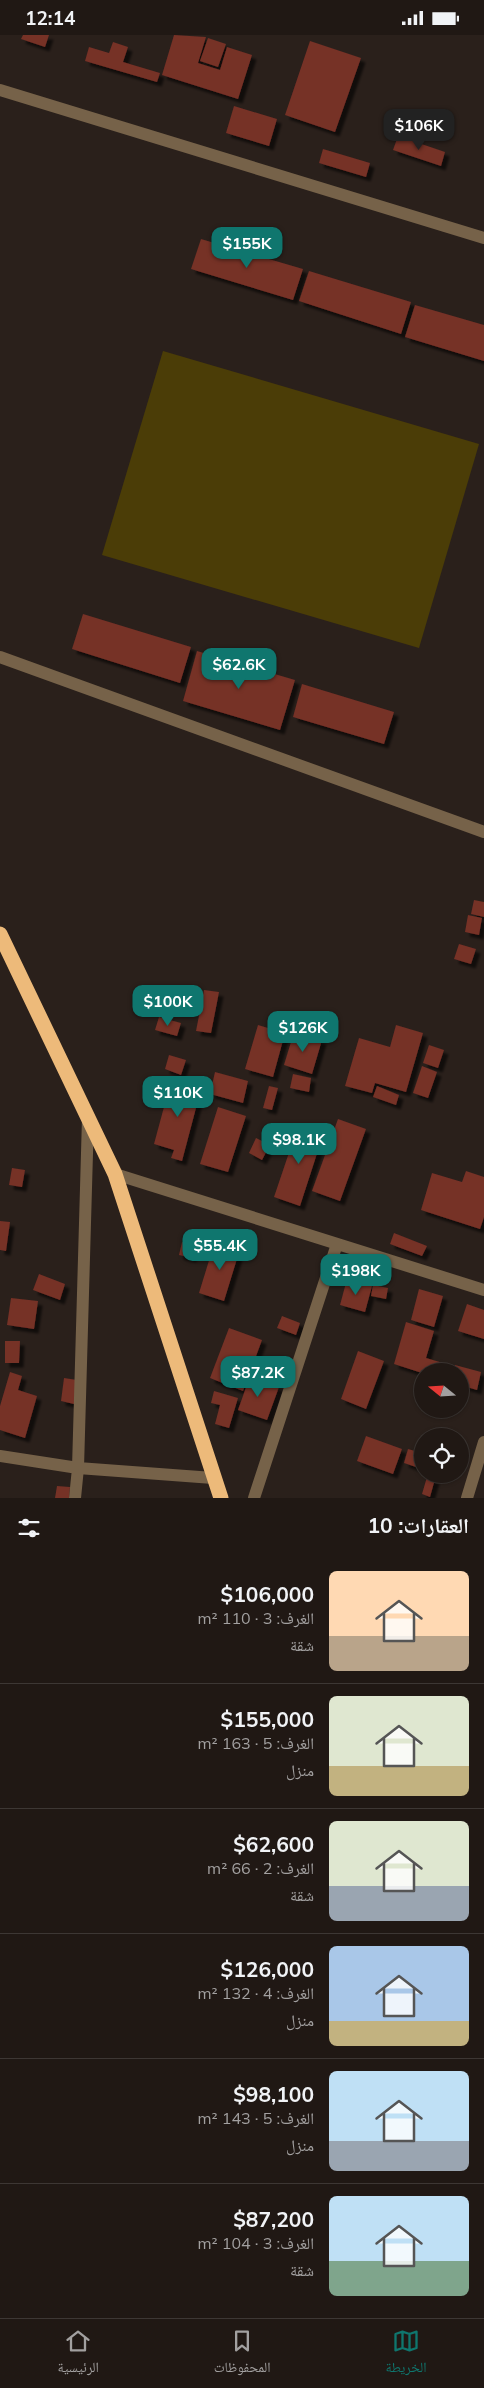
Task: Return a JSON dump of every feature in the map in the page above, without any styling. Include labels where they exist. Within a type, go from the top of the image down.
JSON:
[{"type":"highway","points":[[0,933],[115,1174],[221,1498]]},
{"type":"street","points":[[0,90],[484,238]]},
{"type":"street","points":[[0,657],[484,832]]},
{"type":"street","points":[[75,1498],[78,1468],[88,1119]]},
{"type":"street","points":[[115,1174],[484,1290]]},
{"type":"street","points":[[254,1498],[337,1244]]},
{"type":"street","points":[[467,1498],[484,1442]]},
{"type":"street","points":[[0,1456],[78,1468],[213,1478]]},
{"type":"shaded area","points":[[163,351],[479,444],[419,648],[102,555]]},
{"type":"building","points":[[23,35],[49,35],[45,47],[21,39]]},
{"type":"building","points":[[174,35],[206,37],[198,63],[220,70],[227,47],[252,55],[238,99],[162,75]]},
{"type":"building","points":[[208,38],[226,44],[218,67],[200,61]]},
{"type":"building","points":[[310,41],[361,58],[335,132],[285,115]]},
{"type":"building","points":[[113,42],[128,47],[123,62],[160,73],[157,82],[85,61],[89,47],[109,53]]},
{"type":"building","points":[[234,106],[277,119],[269,146],[226,133]]},
{"type":"building","points":[[398,136],[445,152],[441,166],[393,150]]},
{"type":"building","points":[[323,149],[370,163],[366,177],[319,163]]},
{"type":"building","points":[[201,239],[303,269],[293,300],[191,269]]},
{"type":"building","points":[[309,271],[411,302],[401,334],[299,301]]},
{"type":"building","points":[[415,305],[484,325],[484,361],[405,337]]},
{"type":"building","points":[[83,614],[191,647],[180,683],[72,649]]},
{"type":"building","points":[[197,651],[295,680],[280,730],[183,701]]},
{"type":"building","points":[[302,684],[394,712],[384,744],[293,717]]},
{"type":"building","points":[[474,900],[484,902],[484,917],[471,914]]},
{"type":"building","points":[[468,915],[482,918],[479,935],[465,932]]},
{"type":"building","points":[[459,944],[476,949],[471,964],[454,959]]},
{"type":"building","points":[[204,990],[219,992],[211,1033],[196,1031]]},
{"type":"building","points":[[159,1017],[181,1023],[177,1036],[155,1030]]},
{"type":"building","points":[[258,1025],[285,1033],[273,1077],[245,1069]]},
{"type":"building","points":[[396,1025],[423,1033],[406,1092],[375,1083],[372,1093],[345,1086],[359,1038],[390,1047]]},
{"type":"building","points":[[294,1032],[322,1040],[312,1074],[284,1065]]},
{"type":"building","points":[[429,1045],[444,1050],[438,1068],[423,1063]]},
{"type":"building","points":[[169,1055],[186,1060],[181,1075],[165,1069]]},
{"type":"building","points":[[422,1066],[437,1072],[428,1098],[413,1093]]},
{"type":"building","points":[[215,1072],[248,1081],[243,1103],[210,1094]]},
{"type":"building","points":[[293,1074],[311,1078],[309,1092],[290,1088]]},
{"type":"building","points":[[171,1081],[201,1089],[182,1161],[171,1158],[174,1150],[154,1144]]},
{"type":"building","points":[[269,1086],[278,1088],[272,1110],[263,1108]]},
{"type":"building","points":[[377,1086],[399,1095],[396,1105],[373,1097]]},
{"type":"building","points":[[218,1107],[246,1116],[228,1172],[200,1164]]},
{"type":"building","points":[[338,1119],[366,1129],[340,1201],[312,1191]]},
{"type":"building","points":[[299,1123],[324,1132],[300,1206],[274,1197]]},
{"type":"building","points":[[256,1138],[270,1145],[262,1160],[249,1153]]},
{"type":"building","points":[[12,1168],[25,1170],[22,1187],[9,1185]]},
{"type":"building","points":[[466,1171],[484,1177],[484,1217],[480,1229],[421,1210],[432,1173],[462,1182]]},
{"type":"building","points":[[0,1221],[10,1222],[6,1251],[0,1250]]},
{"type":"building","points":[[394,1233],[427,1246],[422,1256],[390,1244]]},
{"type":"building","points":[[215,1241],[240,1249],[224,1301],[199,1293]]},
{"type":"building","points":[[182,1242],[195,1245],[192,1258],[179,1255]]},
{"type":"building","points":[[39,1274],[65,1284],[60,1300],[33,1290]]},
{"type":"building","points":[[347,1279],[372,1286],[365,1312],[340,1305]]},
{"type":"building","points":[[373,1285],[388,1288],[386,1299],[371,1296]]},
{"type":"building","points":[[419,1289],[443,1296],[434,1327],[411,1320]]},
{"type":"building","points":[[11,1298],[38,1301],[34,1329],[7,1325]]},
{"type":"building","points":[[467,1304],[484,1310],[484,1339],[458,1331]]},
{"type":"building","points":[[282,1316],[300,1323],[296,1335],[277,1328]]},
{"type":"building","points":[[406,1322],[434,1331],[426,1358],[443,1363],[414,1363],[414,1370],[394,1364]]},
{"type":"building","points":[[229,1328],[262,1340],[243,1391],[210,1378]]},
{"type":"building","points":[[5,1341],[20,1341],[19,1363],[5,1363]]},
{"type":"building","points":[[358,1351],[384,1361],[366,1409],[341,1399]]},
{"type":"building","points":[[469,1369],[481,1372],[477,1390],[469,1388]]},
{"type":"building","points":[[10,1372],[22,1376],[18,1390],[37,1396],[25,1438],[0,1430],[0,1406]]},
{"type":"building","points":[[250,1376],[279,1387],[267,1420],[238,1410]]},
{"type":"building","points":[[64,1378],[77,1380],[74,1404],[61,1401]]},
{"type":"building","points":[[214,1391],[238,1398],[229,1428],[215,1424],[220,1405],[211,1403]]},
{"type":"building","points":[[366,1436],[402,1449],[393,1474],[357,1461]]},
{"type":"building","points":[[408,1449],[414,1451],[414,1466],[404,1463]]},
{"type":"building","points":[[425,1483],[434,1483],[430,1497],[422,1494]]},
{"type":"building","points":[[57,1486],[70,1487],[69,1498],[55,1498]]}]
